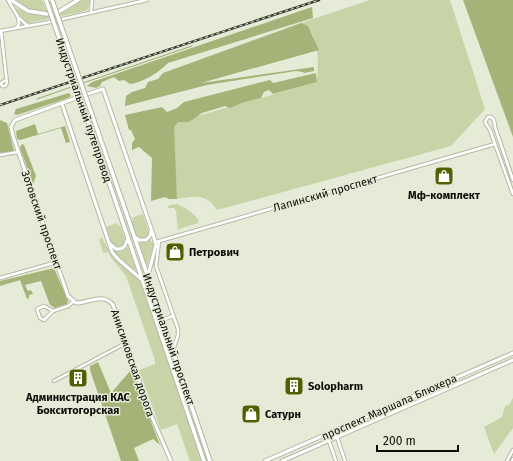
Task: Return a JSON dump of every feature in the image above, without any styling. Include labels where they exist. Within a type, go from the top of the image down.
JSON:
[{"type":"main road","points":[[9,0],[28,11],[47,14]]},
{"type":"main road","name":"Индустриальный путепровод","points":[[46,0],[122,220]]},
{"type":"main road","name":"Индустриальный путепровод","points":[[52,0],[128,218]]},
{"type":"main road","points":[[60,11],[78,0]]},
{"type":"main road","name":"Индустриальный проспект","points":[[128,218],[210,461]]},
{"type":"main road","name":"Индустриальный проспект","points":[[122,220],[204,461]]},
{"type":"street","points":[[9,0],[18,17],[28,26]]},
{"type":"street","points":[[91,13],[92,0]]},
{"type":"street","points":[[62,19],[147,0]]},
{"type":"street","points":[[15,28],[18,24],[18,17]]},
{"type":"street","points":[[6,80],[0,31],[50,22]]},
{"type":"street","points":[[88,94],[103,89],[151,229],[157,242],[156,261],[158,273],[178,332],[173,352]]},
{"type":"street","points":[[76,98],[62,104],[109,242],[115,256],[142,281]]},
{"type":"street","name":"Зотовский проспект","points":[[62,104],[15,120],[11,127],[18,152],[68,296],[73,302]]},
{"type":"street","points":[[512,178],[494,120],[491,117],[488,117],[485,122],[490,128],[513,194]]},
{"type":"street","name":"Лапинский проспект","points":[[157,242],[495,144]]},
{"type":"street","points":[[0,155],[18,152]]},
{"type":"street","points":[[133,235],[139,240],[146,240],[150,236],[151,229]]},
{"type":"street","points":[[109,242],[116,249],[123,248],[128,237]]},
{"type":"street","points":[[148,279],[148,270],[157,242]]},
{"type":"street","points":[[0,278],[57,262]]},
{"type":"street","name":"Анисимовская дорога","points":[[73,302],[79,303],[103,298],[109,300],[114,305],[154,423],[171,461]]},
{"type":"street","points":[[53,311],[44,306],[37,309],[40,318],[44,320],[53,311],[68,306],[73,302]]},
{"type":"street","points":[[162,320],[173,316]]},
{"type":"street","points":[[54,381],[126,343]]},
{"type":"street","name":"проспект Маршала Блюхера","points":[[264,461],[513,353]]},
{"type":"street","name":"проспект Маршала Блюхера","points":[[282,461],[513,360]]},
{"type":"street","points":[[336,461],[329,441],[330,432],[337,437],[346,461]]},
{"type":"street","points":[[507,461],[513,450]]},
{"type":"green space","points":[[13,0],[42,0],[47,12],[28,10]]},
{"type":"green space","points":[[81,0],[90,0],[88,9],[85,11],[29,23],[25,22],[14,7],[35,15],[43,16],[63,12],[76,5]]},
{"type":"green space","points":[[370,0],[450,0],[485,109],[451,146],[217,210],[204,198],[189,197],[177,199],[173,123],[317,82],[318,58],[315,41],[312,34],[301,23]]},
{"type":"green space","points":[[463,0],[513,0],[513,137]]},
{"type":"green space","points":[[312,7],[313,18],[168,63],[155,74],[146,79],[130,84],[124,80],[119,81],[114,77],[102,82],[100,86],[96,88],[87,86],[92,82]]},
{"type":"green space","points":[[301,23],[308,26],[319,50],[201,83],[314,67],[314,71],[304,73],[296,71],[207,85],[125,106],[126,96],[132,92],[145,88],[148,82],[158,79],[163,73]]},
{"type":"green space","points":[[316,73],[317,82],[273,94],[269,90],[264,92],[261,98],[230,108],[225,106],[202,113],[189,122],[178,122],[174,127],[177,199],[169,199],[165,197],[151,201],[152,158],[139,147],[132,150],[132,143],[135,139],[131,130],[129,130],[125,115],[162,107],[167,112],[177,108],[184,102],[270,80],[273,83]]},
{"type":"green space","points":[[69,93],[71,96],[68,98],[17,115],[14,114],[16,109]]},
{"type":"green space","points":[[0,120],[7,123],[14,151],[0,153]]},
{"type":"green space","points":[[35,124],[38,134],[65,126],[70,142],[66,143],[61,128],[20,140],[17,139],[16,131]]},
{"type":"green space","points":[[22,144],[24,145],[36,176],[33,184],[20,148]]},
{"type":"green space","points":[[177,204],[186,208],[193,214],[198,219],[198,223],[178,230],[176,211],[174,208],[168,208],[169,205]]},
{"type":"green space","points":[[143,214],[149,233],[147,237],[140,239],[136,235],[131,221],[133,220],[132,218]]},
{"type":"green space","points":[[117,223],[118,226],[120,225],[125,239],[123,246],[118,248],[112,244],[106,227]]},
{"type":"green space","points":[[102,238],[114,259],[139,278],[202,461],[190,461],[177,424],[161,430],[139,370],[155,364],[155,360],[126,276],[108,252],[103,253],[99,239]]},
{"type":"green space","points":[[150,240],[154,244],[147,266],[138,243]]},
{"type":"green space","points":[[128,247],[136,269],[135,270],[118,259],[113,251],[121,251]]},
{"type":"green space","points":[[54,268],[68,301],[67,304],[55,308],[50,305],[41,281],[25,285],[28,291],[31,290],[33,294],[29,295],[29,298],[27,299],[20,280],[0,286],[0,281]]},
{"type":"green space","points":[[98,362],[111,393],[131,370],[160,445],[153,439],[134,448],[139,461],[121,461],[90,370],[90,366]]},
{"type":"green space","points":[[513,398],[513,428],[494,454],[484,427],[502,417],[505,406],[509,405]]},
{"type":"waterway","points":[[83,83],[192,46]]},
{"type":"waterway","points":[[37,99],[74,86]]},
{"type":"railway","points":[[0,105],[319,0]]},
{"type":"place","name":"Мф-комплект","points":[[444,176]]},
{"type":"place","name":"Петрович","points":[[175,252]]},
{"type":"place","name":"Администрация КАС Бокситогорская","points":[[78,378]]},
{"type":"place","name":"Solopharm","points":[[294,386]]},
{"type":"place","name":"Сатурн","points":[[251,414]]}]
